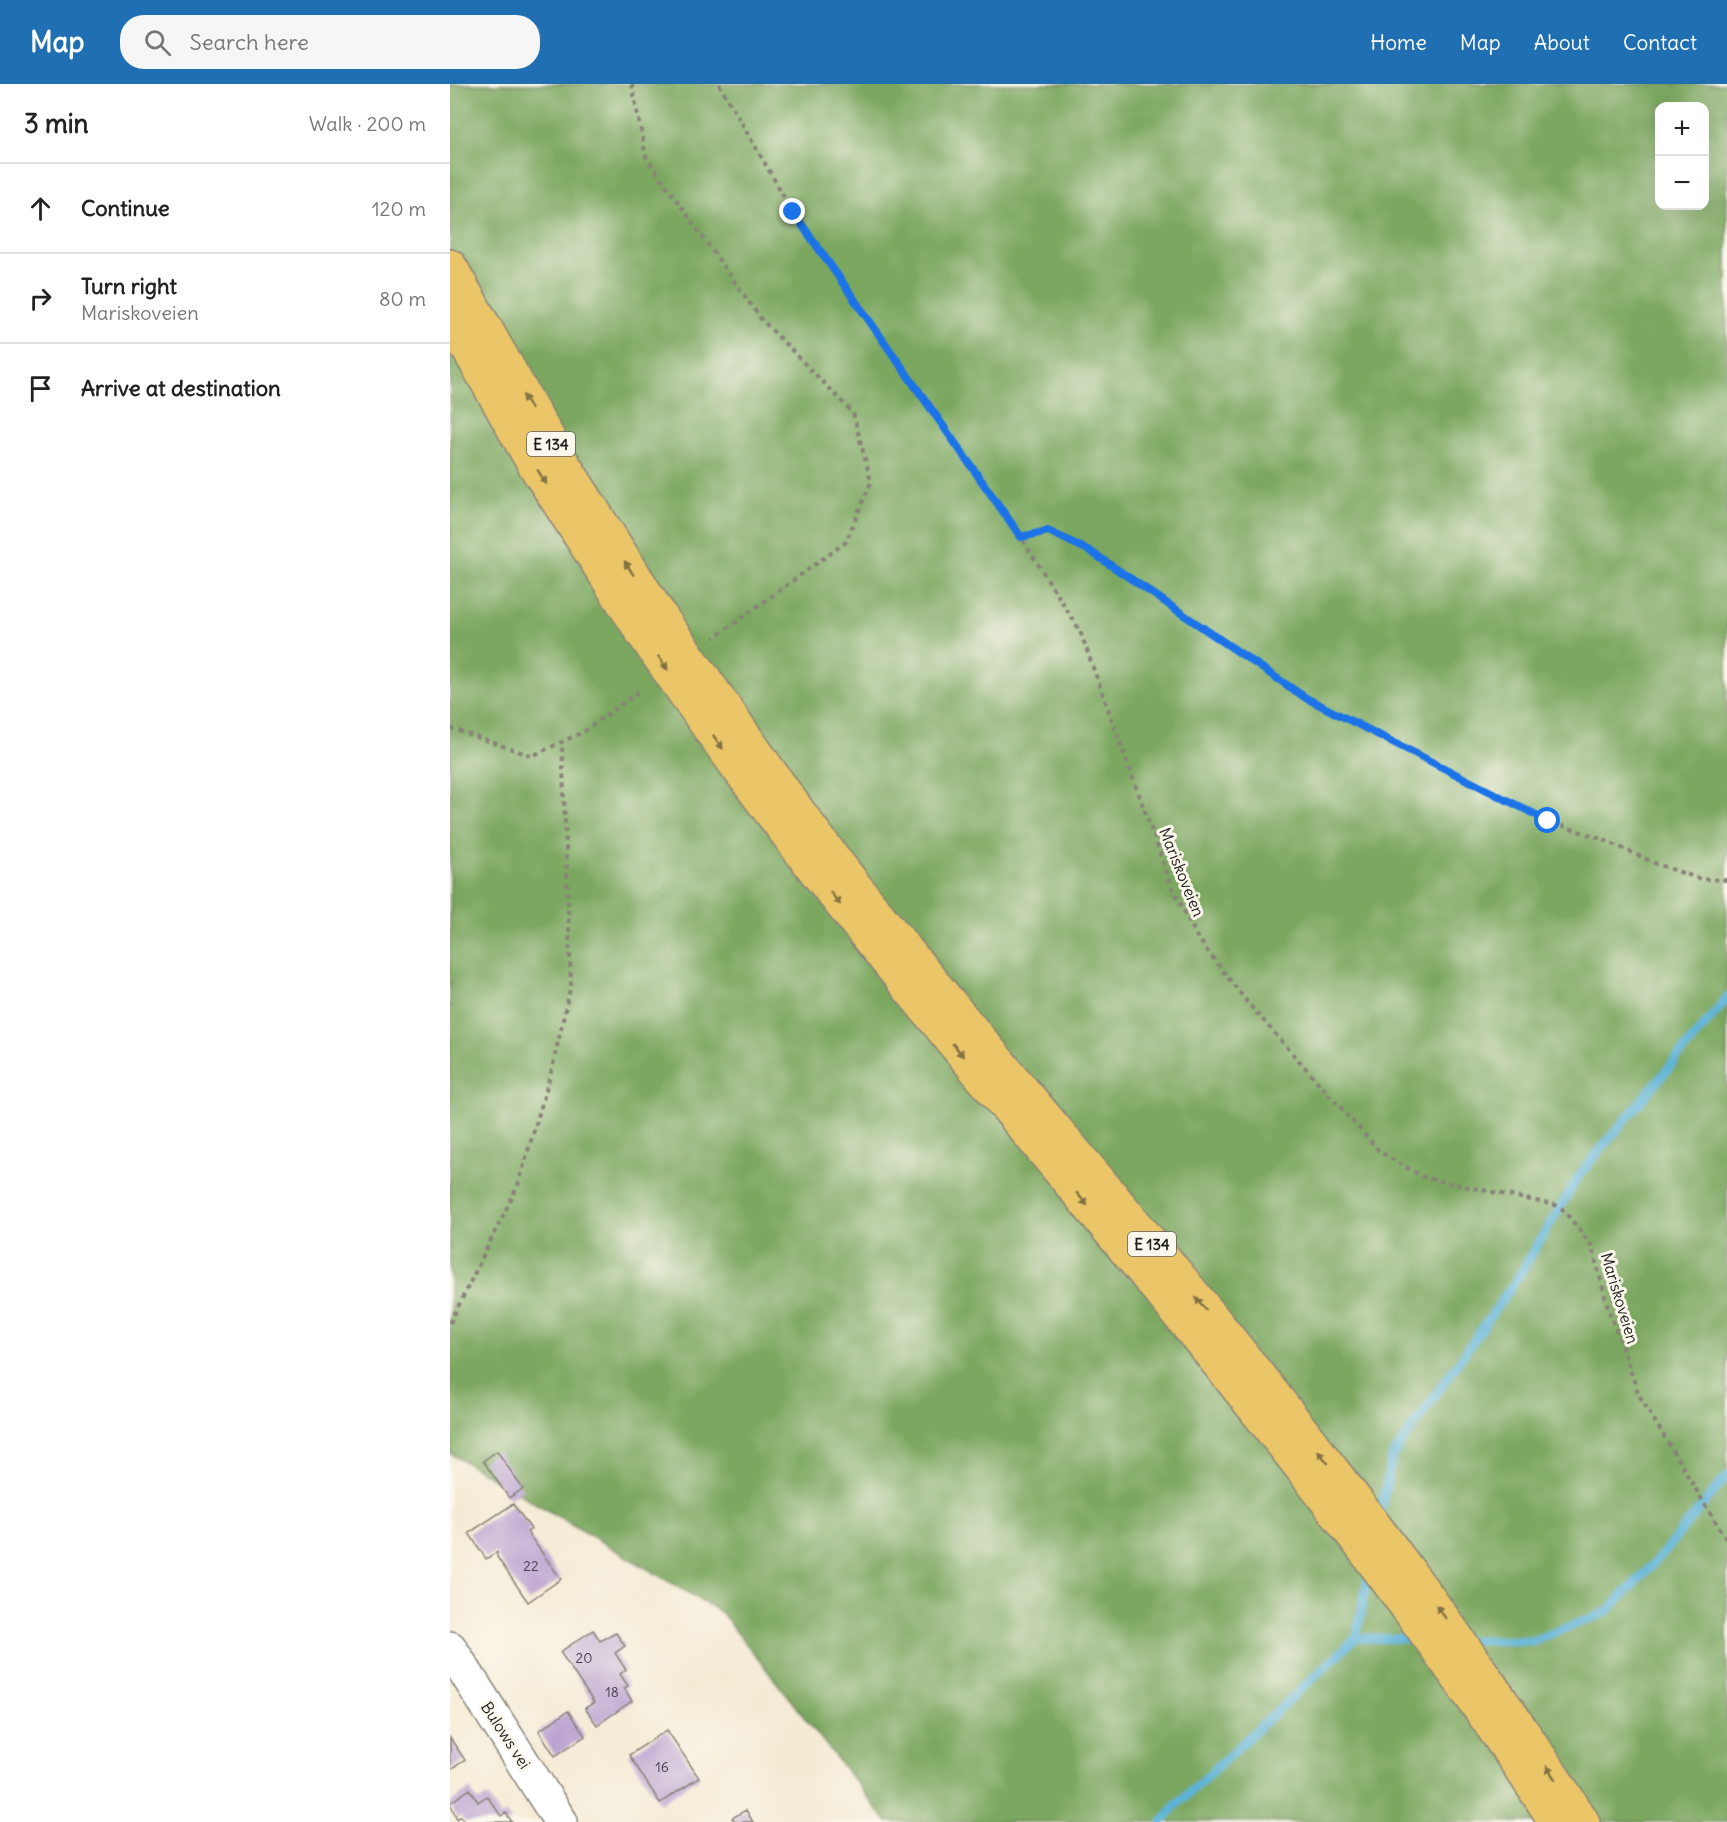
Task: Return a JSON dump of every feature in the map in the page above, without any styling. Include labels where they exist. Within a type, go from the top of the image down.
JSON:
[{"type":"highway","name":"E 134","points":[[450,266],[651,625]]},
{"type":"highway","name":"E 134","points":[[450,317],[533,463],[694,686],[878,914],[1172,1268],[1389,1542],[1509,1709],[1583,1822]]},
{"type":"highway","name":"E 134","points":[[694,686],[752,790],[862,933],[1219,1364],[1369,1555],[1427,1634],[1556,1822]]},
{"type":"street","name":"Bulows vei","points":[[450,1648],[561,1822]]},
{"type":"path","points":[[632,84],[646,158],[761,319],[853,413],[871,482],[846,542],[705,644]]},
{"type":"path","name":"Mariskoveien","points":[[720,84],[793,212],[1021,537],[1080,632],[1171,884],[1197,938],[1247,1002],[1380,1152],[1425,1178],[1560,1206],[1592,1246],[1608,1308],[1639,1395],[1727,1541]]},
{"type":"path","points":[[1021,537],[1048,531],[1090,551],[1306,698],[1548,821],[1602,839],[1657,864],[1700,879],[1727,880]]},
{"type":"path","points":[[450,728],[532,756],[583,732],[649,685]]},
{"type":"path","points":[[450,1323],[518,1185],[552,1069],[571,984],[562,742]]},
{"type":"green space","points":[[450,84],[1727,84],[1727,1822],[887,1822],[721,1612],[450,1453]]},
{"type":"building","points":[[497,1451],[523,1489],[509,1498],[483,1461]]},
{"type":"building","points":[[513,1504],[531,1529],[527,1532],[561,1579],[528,1602],[497,1557],[497,1552],[486,1559],[469,1533]]},
{"type":"building","points":[[593,1630],[600,1641],[616,1633],[625,1646],[615,1653],[626,1670],[620,1674],[628,1686],[624,1688],[632,1701],[597,1725],[585,1708],[594,1703],[560,1652]]},
{"type":"building","points":[[568,1711],[585,1736],[555,1756],[539,1731]]},
{"type":"building","points":[[667,1730],[699,1778],[660,1803],[629,1755]]},
{"type":"building","points":[[450,1738],[465,1760],[450,1770]]},
{"type":"building","points":[[470,1789],[478,1802],[487,1796],[501,1816],[506,1813],[512,1822],[465,1822],[461,1816],[457,1819],[450,1803]]},
{"type":"building","points":[[746,1810],[753,1822],[735,1822],[732,1818]]},
{"type":"waterway","points":[[1379,1520],[1392,1457],[1518,1277],[1580,1174],[1727,998]]},
{"type":"waterway","points":[[1467,1640],[1532,1641],[1607,1612],[1658,1559],[1727,1476]]},
{"type":"waterway","points":[[1356,1638],[1369,1572]]},
{"type":"waterway","points":[[1162,1822],[1174,1807],[1356,1638],[1420,1639]]},
{"type":"route","points":[[793,212],[1021,537],[1048,531],[1090,551],[1306,698],[1548,821]]}]
